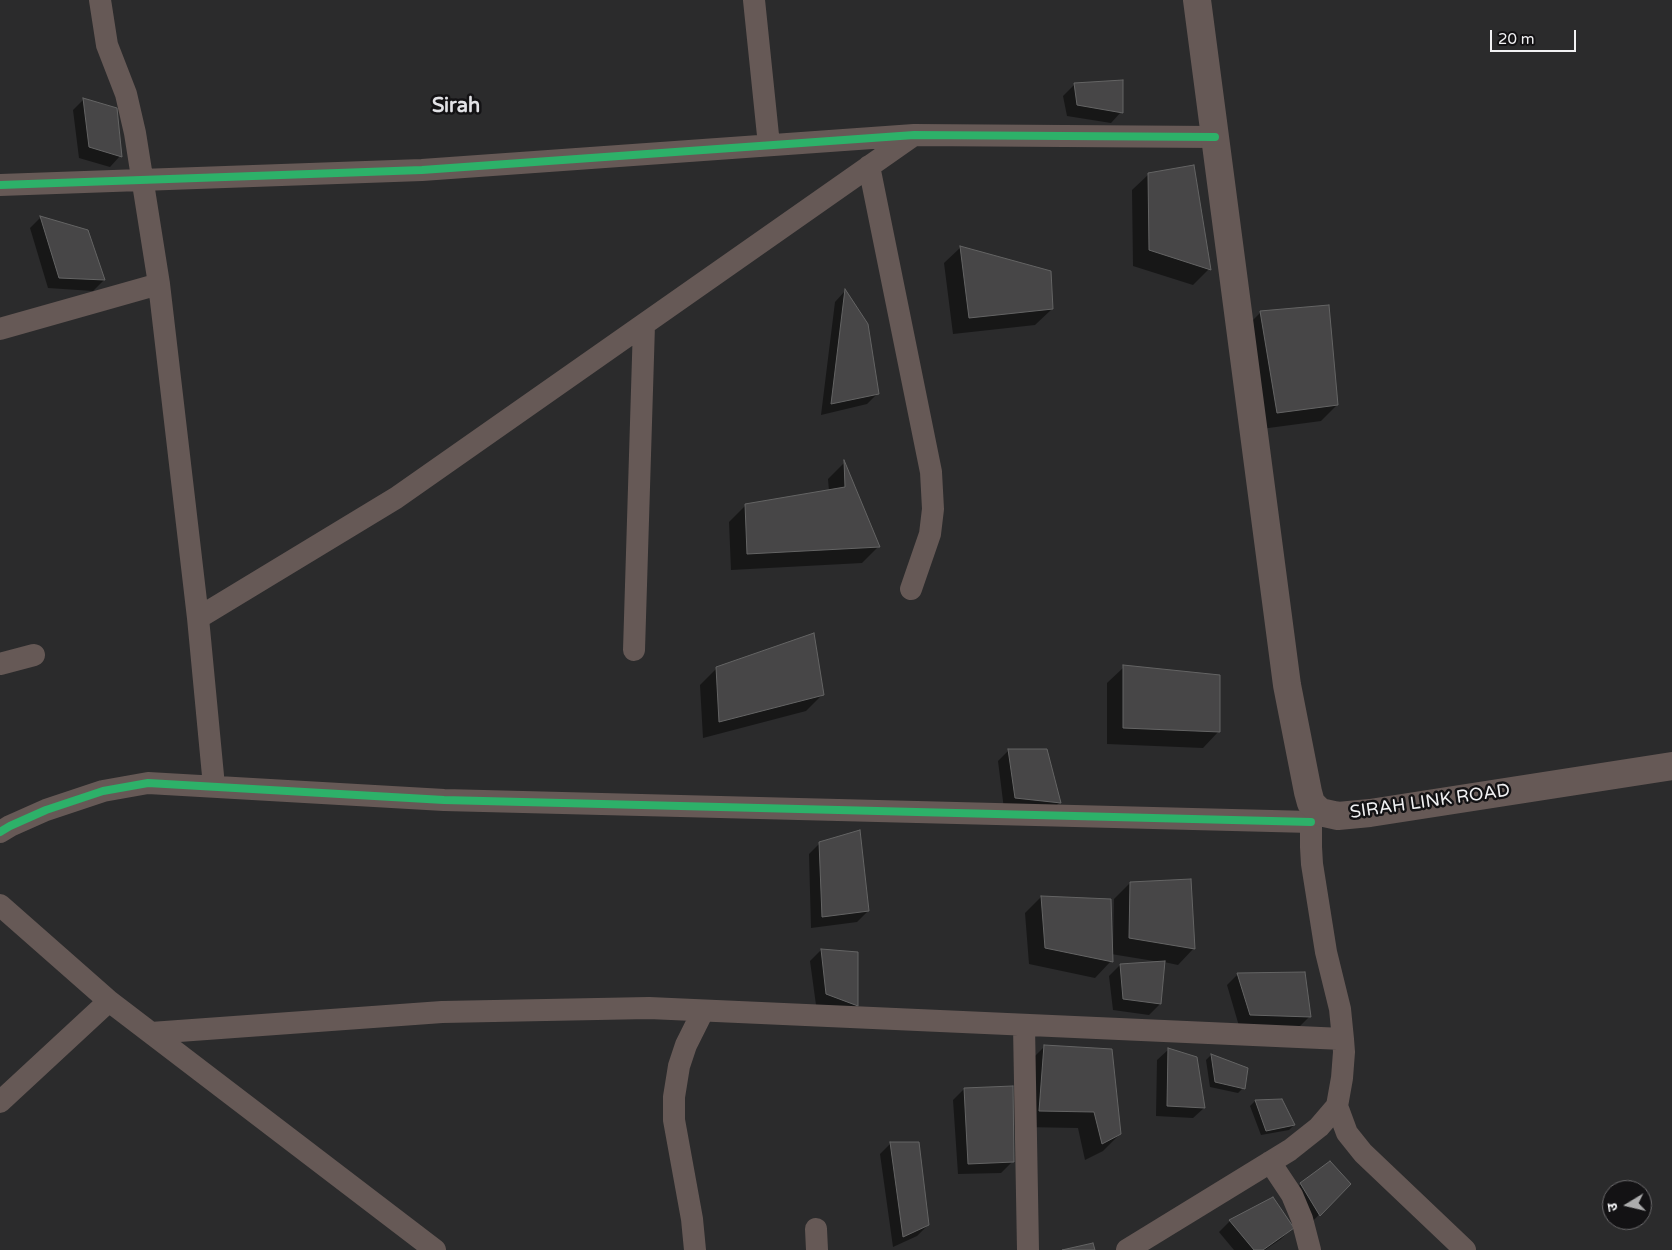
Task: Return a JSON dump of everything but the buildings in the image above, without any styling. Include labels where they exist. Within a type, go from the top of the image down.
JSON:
[{"type":"street","points":[[100,0],[107,45],[126,94],[135,133],[159,284],[198,618],[214,786]]},
{"type":"street","points":[[754,0],[769,145]]},
{"type":"street","points":[[1127,1250],[1290,1150],[1319,1126],[1337,1106],[1344,1052],[1340,1009],[1326,952],[1312,864],[1311,812],[1287,685],[1197,0]]},
{"type":"street","points":[[0,185],[422,170],[914,135],[1216,137]]},
{"type":"street","points":[[198,618],[396,498],[914,135]]},
{"type":"street","points":[[869,166],[930,472],[933,509],[930,534],[911,589]]},
{"type":"street","points":[[0,328],[159,284]]},
{"type":"street","points":[[634,650],[644,325]]},
{"type":"street","points":[[0,664],[34,655]]},
{"type":"street","name":"SIRAH LINK ROAD","points":[[1311,812],[1338,816],[1354,814],[1672,766]]},
{"type":"street","points":[[0,832],[46,810],[103,791],[148,783],[444,800],[1311,812]]},
{"type":"street","points":[[0,905],[109,1001],[436,1250]]},
{"type":"street","points":[[0,1102],[109,1001]]},
{"type":"street","points":[[151,1033],[442,1012],[649,1008],[1343,1039]]},
{"type":"street","points":[[695,1250],[692,1219],[674,1120],[674,1097],[683,1052],[703,1011]]},
{"type":"street","points":[[1024,1026],[1028,1250]]},
{"type":"street","points":[[1337,1106],[1348,1133],[1363,1153],[1465,1250]]},
{"type":"street","points":[[1270,1162],[1292,1195],[1302,1219],[1310,1250]]},
{"type":"cycle path","points":[[0,185],[422,170],[914,135],[1215,137]]},
{"type":"cycle path","points":[[0,832],[46,810],[103,791],[148,783],[444,800],[1311,822]]},
{"type":"district","name":"Sirah","points":[[456,107]]}]
